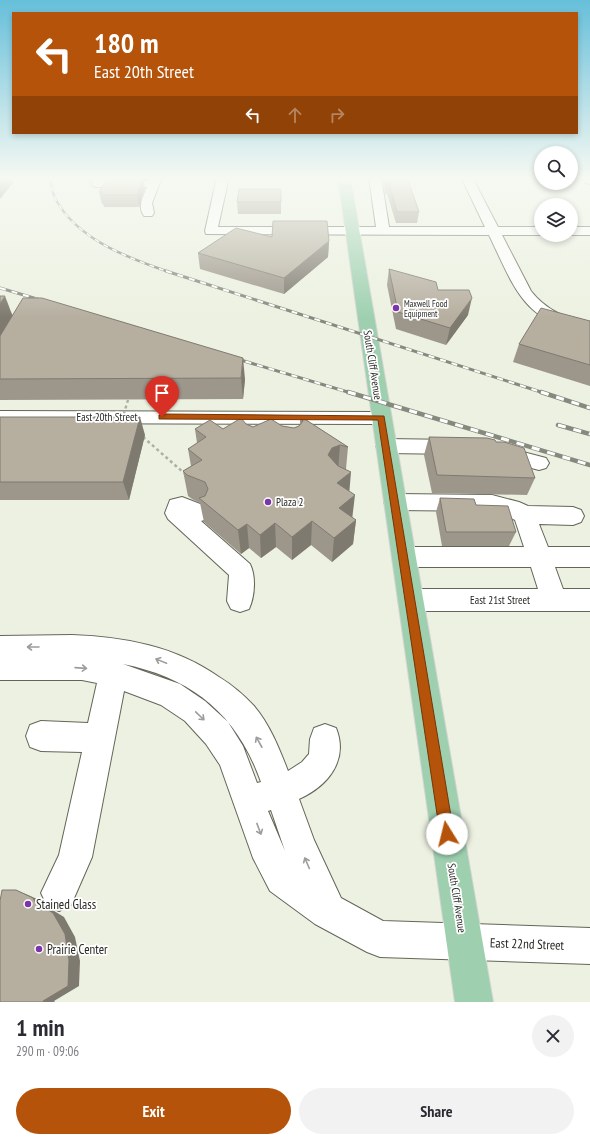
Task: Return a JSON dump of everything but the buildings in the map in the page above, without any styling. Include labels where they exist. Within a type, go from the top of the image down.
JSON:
[{"type":"main road","name":"South Cliff Avenue","points":[[351,224],[474,1002]]},
{"type":"street","points":[[212,224],[211,230],[534,230]]},
{"type":"street","points":[[382,224],[383,230]]},
{"type":"street","points":[[490,224],[524,292],[532,303],[544,313],[590,331]]},
{"type":"street","points":[[578,231],[590,231]]},
{"type":"street","name":"East 20th Street","points":[[0,417],[273,431],[381,418]]},
{"type":"street","points":[[386,446],[477,447],[539,463]]},
{"type":"street","points":[[395,502],[492,503],[511,508],[524,515],[573,516]]},
{"type":"street","points":[[200,514],[182,505],[178,506],[176,513],[242,562],[240,601]]},
{"type":"street","points":[[524,515],[555,600]]},
{"type":"street","points":[[404,557],[590,557]]},
{"type":"street","name":"East 21st Street","points":[[411,600],[590,600]]},
{"type":"street","points":[[0,648],[86,647],[119,651],[153,658],[188,672],[219,693],[244,717],[261,745],[280,790],[298,841],[328,911]]},
{"type":"street","name":"East 22nd Street","points":[[0,667],[82,667],[113,674],[170,694],[195,711],[217,733],[232,757],[270,858],[282,879],[328,911],[380,939],[590,946]]},
{"type":"street","points":[[59,893],[75,857],[113,674]]},
{"type":"street","points":[[41,736],[100,738]]},
{"type":"street","points":[[248,802],[300,782],[318,767],[324,756],[325,739]]},
{"type":"path","points":[[120,427],[128,400]]},
{"type":"path","points":[[140,433],[190,478]]},
{"type":"railway","points":[[75,224],[89,236],[104,245],[120,253],[168,272]]},
{"type":"railway","points":[[168,272],[544,393]]},
{"type":"railway","points":[[0,288],[44,301]]},
{"type":"railway","points":[[234,358],[351,393]]},
{"type":"railway","points":[[348,392],[590,465]]},
{"type":"railway","points":[[541,392],[590,408]]},
{"type":"railway","points":[[558,425],[590,434]]},
{"type":"place","name":"Maxwell Food Equipment","points":[[396,308]]},
{"type":"place","name":"Plaza 2","points":[[268,502]]},
{"type":"place","name":"Stained Glass","points":[[28,904]]},
{"type":"place","name":"Prairie Center","points":[[39,949]]},
{"type":"route","points":[[162,417],[381,418],[447,834]]}]
